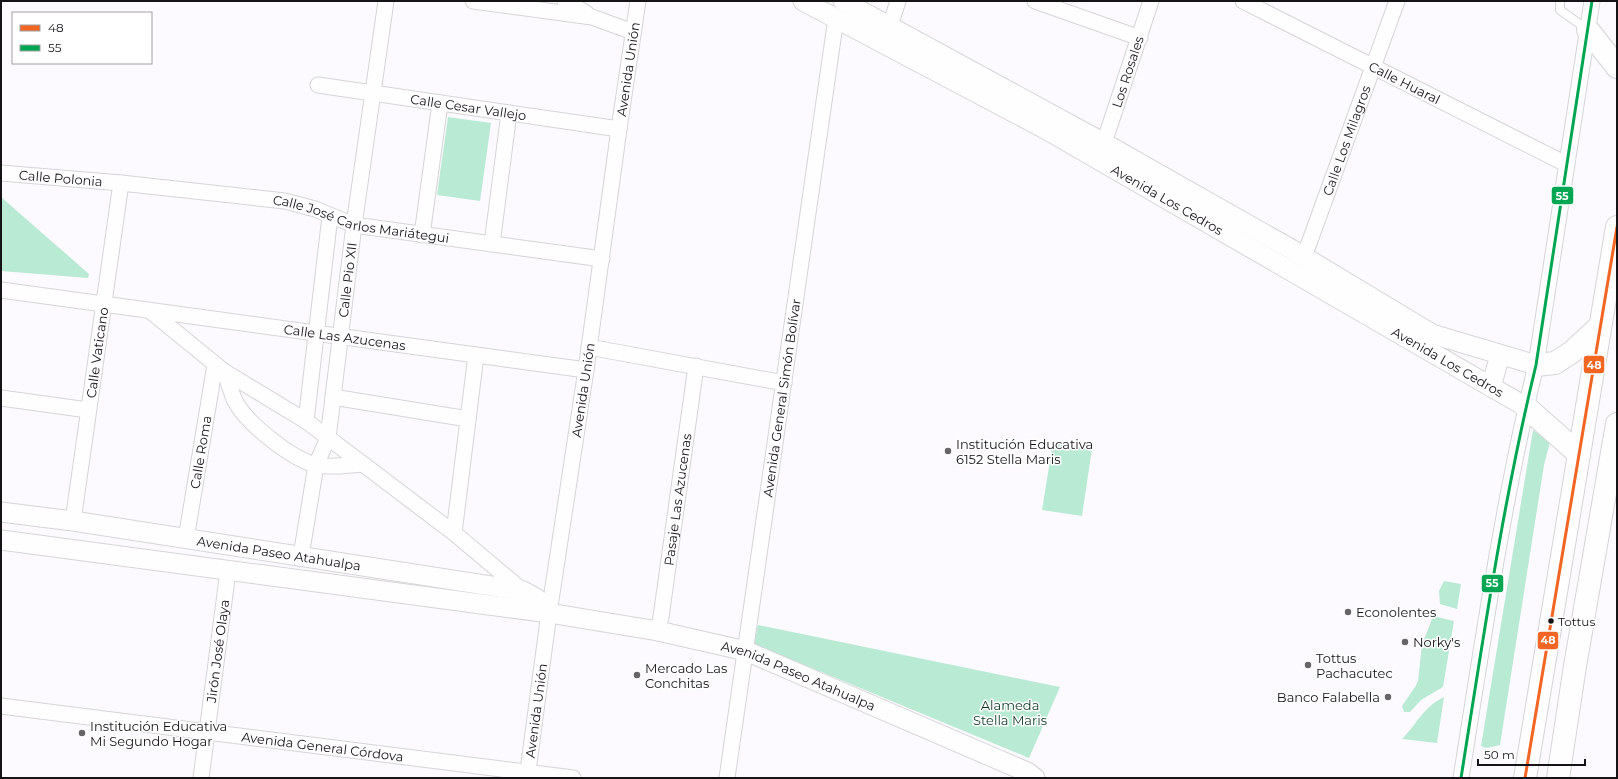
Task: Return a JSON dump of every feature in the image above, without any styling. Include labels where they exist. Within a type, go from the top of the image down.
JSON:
[{"type":"main road","points":[[1588,30],[1617,67]]},
{"type":"main road","points":[[1525,778],[1600,326],[1614,261],[1617,227]]},
{"type":"main road","points":[[1536,365],[1555,363],[1572,352],[1600,326]]},
{"type":"main road","points":[[1526,408],[1579,454]]},
{"type":"main road","points":[[1558,778],[1575,666],[1617,424]]},
{"type":"street","name":"Calle Pio XII","points":[[300,556],[316,465],[328,438],[354,225],[386,1]]},
{"type":"street","points":[[473,1],[592,17]]},
{"type":"street","points":[[565,1],[592,17],[633,32]]},
{"type":"street","name":"Avenida Unión","points":[[527,775],[549,613],[586,370],[638,1]]},
{"type":"street","name":"Avenida Los Cedros","points":[[803,1],[1047,130],[1526,408]]},
{"type":"street","name":"Avenida Los Cedros","points":[[843,1],[1104,143],[1304,257],[1432,334],[1536,365]]},
{"type":"street","points":[[890,26],[898,1]]},
{"type":"street","points":[[1035,1],[1140,38]]},
{"type":"street","name":"Los Rosales","points":[[1104,143],[1152,1]]},
{"type":"street","name":"Calle Huaral","points":[[1243,1],[1566,164]]},
{"type":"street","name":"Calle Los Milagros","points":[[1304,257],[1397,1]]},
{"type":"street","points":[[1461,778],[1490,592],[1526,408],[1536,365],[1592,1]]},
{"type":"street","name":"Avenida General Simón Bolívar","points":[[727,778],[836,18]]},
{"type":"street","name":"Calle Cesar Vallejo","points":[[318,85],[619,129]]},
{"type":"street","points":[[422,235],[440,103]]},
{"type":"street","points":[[492,244],[509,113]]},
{"type":"street","name":"Calle Polonia","points":[[1,173],[121,184]]},
{"type":"street","name":"Calle José Carlos Mariátegui","points":[[121,184],[284,201],[315,209],[354,225],[602,259]]},
{"type":"street","name":"Calle Vaticano","points":[[73,521],[121,184]]},
{"type":"street","name":"Calle Pio XII","points":[[306,421],[330,216]]},
{"type":"street","name":"Calle Las Azucenas","points":[[1,290],[586,370]]},
{"type":"street","points":[[150,310],[220,369],[306,421],[454,533],[523,591]]},
{"type":"street","points":[[589,346],[784,383]]},
{"type":"street","points":[[454,533],[476,355]]},
{"type":"street","points":[[1491,387],[1500,355]]},
{"type":"street","name":"Pasaje Las Azucenas","points":[[658,631],[696,366]]},
{"type":"street","points":[[220,369],[236,402],[251,422],[277,444],[295,456],[316,465],[336,467],[362,464]]},
{"type":"street","name":"Calle Roma","points":[[186,539],[220,369]]},
{"type":"street","points":[[333,397],[468,419]]},
{"type":"street","points":[[1,398],[88,410]]},
{"type":"street","name":"Avenida Paseo Atahualpa","points":[[1,512],[73,521],[523,591],[536,598],[549,613]]},
{"type":"street","name":"Avenida Paseo Atahualpa","points":[[1,540],[549,613],[658,631],[746,651],[1027,772],[1035,778]]},
{"type":"street","name":"Jirón José Olaya","points":[[201,778],[228,571]]},
{"type":"street","name":"Avenida General Córdova","points":[[1,706],[527,775],[573,778]]},
{"type":"lane","points":[[1560,1],[1560,10],[1588,30]]},
{"type":"green space","points":[[448,117],[491,123],[480,201],[437,195]]},
{"type":"green space","points":[[1,197],[89,274],[88,278],[1,271]]},
{"type":"green space","points":[[1533,430],[1550,442],[1544,465],[1500,745],[1487,748],[1481,746]]},
{"type":"green space","points":[[1053,442],[1092,449],[1082,516],[1042,510]]},
{"type":"green space","points":[[1444,581],[1461,584],[1457,609],[1440,604],[1439,591]]},
{"type":"green space","points":[[1433,616],[1454,621],[1443,687],[1421,700],[1410,712],[1404,712],[1402,706],[1418,681],[1422,645]]},
{"type":"green space","name":"Alameda Stella Maris","points":[[758,625],[1060,687],[1029,758],[754,644]]},
{"type":"green space","points":[[1444,697],[1437,743],[1402,739],[1430,706]]},
{"type":"transit line","name":"55","points":[[1461,778],[1513,468],[1536,365],[1592,1]]},
{"type":"transit line","name":"48","points":[[1525,778],[1617,227]]},
{"type":"place","name":"Institución Educativa 6152 Stella Maris","points":[[948,451]]},
{"type":"place","name":"Econolentes","points":[[1348,612]]},
{"type":"place","name":"Tottus","points":[[1551,621]]},
{"type":"place","name":"Norky's","points":[[1405,642]]},
{"type":"place","name":"Tottus Pachacutec","points":[[1308,665]]},
{"type":"place","name":"Mercado Las Conchitas","points":[[637,675]]},
{"type":"place","name":"Banco Falabella","points":[[1388,697]]},
{"type":"place","name":"Institución Educativa Mi Segundo Hogar","points":[[82,733]]}]
